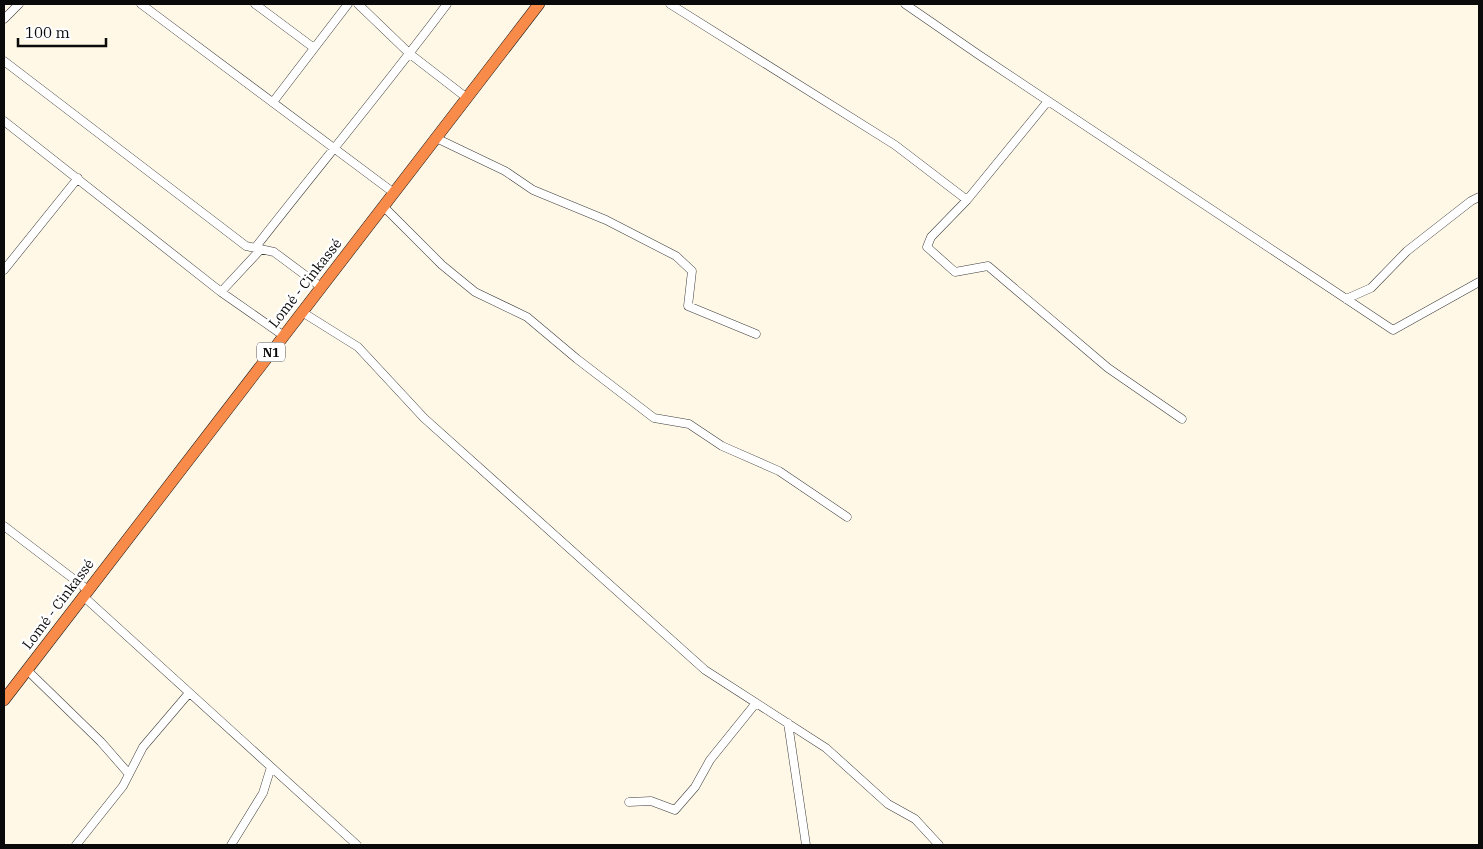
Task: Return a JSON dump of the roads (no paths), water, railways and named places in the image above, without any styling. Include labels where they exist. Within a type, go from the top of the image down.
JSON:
[{"type":"highway","name":"Lomé - Cinkassé","points":[[4,700],[539,4]]},
{"type":"street","points":[[4,19],[19,4]]},
{"type":"street","points":[[142,4],[394,193]]},
{"type":"street","points":[[255,4],[314,48]]},
{"type":"street","points":[[273,102],[348,4]]},
{"type":"street","points":[[358,4],[410,54],[467,98]]},
{"type":"street","points":[[221,292],[258,249],[333,148],[410,54],[447,4]]},
{"type":"street","points":[[670,4],[896,145],[967,200]]},
{"type":"street","points":[[905,4],[1393,330],[1479,282]]},
{"type":"street","points":[[4,61],[246,246],[274,252],[321,287]]},
{"type":"street","points":[[1048,101],[967,200],[931,237],[927,247],[955,272],[988,266],[1108,368],[1182,419]]},
{"type":"street","points":[[4,121],[221,292],[284,336]]},
{"type":"street","points":[[436,138],[506,171],[532,190],[606,220],[676,256],[692,271],[688,306],[756,334]]},
{"type":"street","points":[[4,270],[78,178]]},
{"type":"street","points":[[1346,299],[1371,288],[1407,252],[1471,201],[1479,197]]},
{"type":"street","points":[[384,206],[442,265],[475,292],[527,317],[577,360],[654,418],[689,424],[722,446],[780,471],[847,517]]},
{"type":"street","points":[[302,312],[358,347],[424,418],[705,670],[826,748],[888,804],[915,819],[939,845]]},
{"type":"street","points":[[4,526],[85,593],[189,693],[357,845]]},
{"type":"street","points":[[27,670],[101,742],[129,774]]},
{"type":"street","points":[[76,845],[123,786],[142,747],[189,693]]},
{"type":"street","points":[[629,802],[651,801],[675,810],[694,787],[710,760],[756,703]]},
{"type":"street","points":[[788,724],[806,845]]},
{"type":"street","points":[[231,845],[263,793],[271,768]]}]
